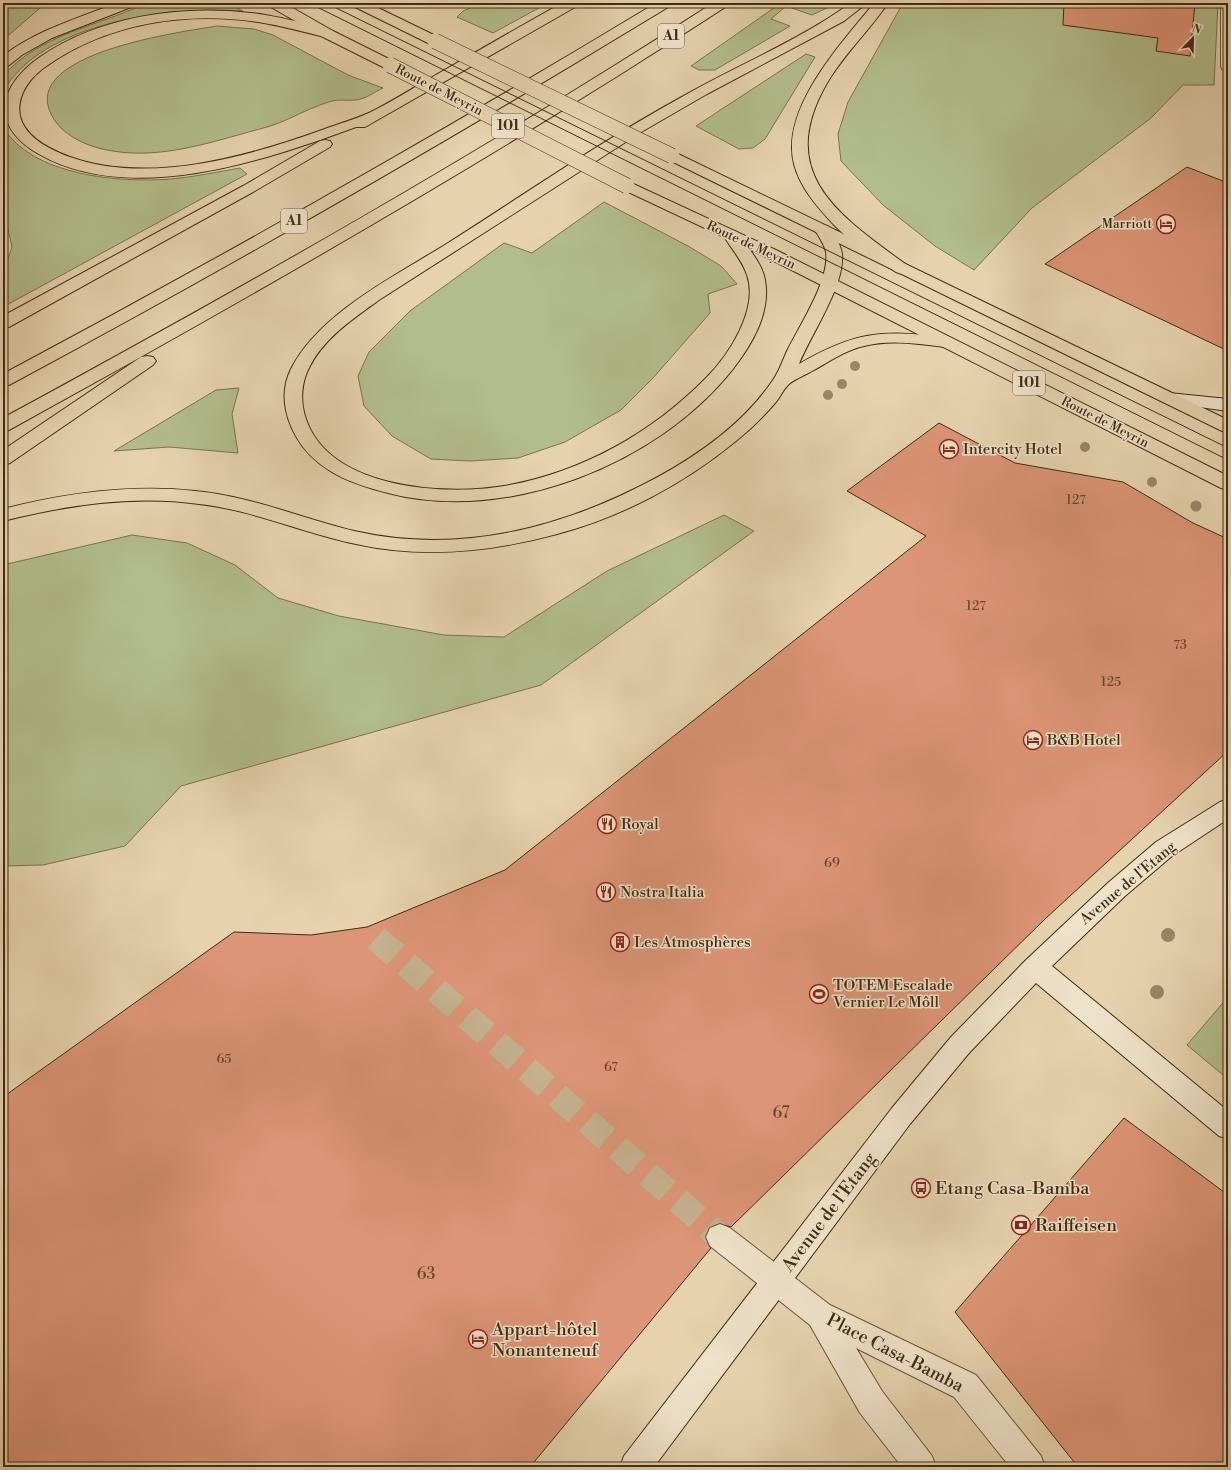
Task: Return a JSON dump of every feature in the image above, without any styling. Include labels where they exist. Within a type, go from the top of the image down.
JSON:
[{"type":"main road","points":[[3,63],[26,46],[44,37],[130,3]]},
{"type":"main road","name":"Route de Meyrin","points":[[274,3],[328,34],[627,186],[772,254],[1228,484]]},
{"type":"main road","points":[[358,3],[1228,427]]},
{"type":"main road","points":[[3,323],[248,189],[572,3]]},
{"type":"main road","name":"A1","points":[[3,381],[333,200],[452,131],[665,3]]},
{"type":"main road","name":"A1","points":[[3,426],[278,272],[478,156],[621,68],[722,3]]},
{"type":"main road","points":[[731,235],[757,278],[758,301],[750,328],[732,358],[694,402],[666,424],[639,442],[586,469],[539,485],[492,494],[464,496],[417,494],[381,486],[347,473],[322,456],[312,446],[297,422],[293,410],[293,399],[296,378],[300,368],[305,359],[324,336],[348,316],[412,273],[663,113],[816,31],[839,18],[860,3]]},
{"type":"main road","points":[[881,3],[828,72],[812,96],[803,115],[798,145],[803,171],[814,193],[827,209],[842,224],[902,269]]},
{"type":"main road","points":[[328,34],[276,21],[235,15],[196,15],[114,28],[69,45],[34,68],[17,88],[14,98],[13,116],[16,126],[26,138],[43,151],[59,158],[73,163],[108,171],[162,173],[202,169],[252,159],[373,116]]},
{"type":"main road","points":[[3,515],[68,500],[105,496],[153,494],[198,497],[223,501],[330,531],[384,543],[407,546],[453,547],[498,543],[522,538],[575,522],[626,502],[690,466],[725,440],[765,403],[782,381],[829,283],[834,264],[834,254],[823,230]]},
{"type":"main road","points":[[3,459],[278,272]]},
{"type":"main road","points":[[782,381],[842,348],[862,340],[893,337],[945,342]]},
{"type":"street","points":[[1228,3],[1228,66]]},
{"type":"street","points":[[1169,398],[1228,405]]},
{"type":"street","name":"Avenue de l'Etang","points":[[635,1467],[901,1116],[960,1044],[1035,967],[1117,889],[1164,849],[1228,808]]},
{"type":"street","points":[[1035,967],[1228,1127]]},
{"type":"street","name":"Place Casa-Bamba","points":[[720,1237],[820,1315],[965,1386],[1030,1467]]},
{"type":"street","name":"Place Casa-Bamba","points":[[820,1315],[871,1402],[921,1467]]},
{"type":"green space","points":[[3,3],[46,3],[3,40]]},
{"type":"green space","points":[[146,3],[227,3],[243,11],[214,10],[145,16],[110,23],[77,34],[46,49],[21,68],[3,92],[3,76],[34,50],[70,32]]},
{"type":"green space","points":[[482,3],[548,3],[493,33],[457,17],[463,11]]},
{"type":"green space","points":[[781,3],[828,3],[829,7],[812,15],[786,6],[771,19],[790,26],[715,70],[699,70],[691,66]]},
{"type":"green space","points":[[903,3],[1218,3],[1214,85],[1183,85],[1151,118],[1032,208],[974,270],[935,246],[883,205],[841,161],[838,134],[848,102]]},
{"type":"green space","points":[[217,26],[254,29],[273,35],[348,75],[383,88],[359,99],[335,100],[325,103],[264,128],[190,147],[157,152],[124,152],[91,146],[68,134],[55,121],[51,114],[48,93],[59,75],[81,61],[109,49],[141,40]]},
{"type":"green space","points":[[806,54],[815,57],[765,139],[753,148],[739,149],[696,126]]},
{"type":"green space","points":[[3,127],[16,143],[34,156],[55,166],[79,173],[103,177],[150,180],[188,177],[240,168],[247,174],[3,307],[3,274],[12,247],[3,207]]},
{"type":"green space","points":[[604,202],[688,246],[721,266],[737,284],[708,294],[710,313],[653,378],[621,410],[565,442],[518,458],[470,461],[431,459],[392,436],[364,406],[358,376],[369,352],[410,311],[504,243],[532,253]]},
{"type":"green space","points":[[239,388],[232,414],[238,453],[169,447],[114,451],[216,390]]},
{"type":"green space","points":[[724,515],[754,531],[541,685],[181,786],[125,846],[43,865],[3,866],[3,565],[132,535],[187,543],[235,565],[278,598],[339,616],[444,635],[504,637],[607,571]]},
{"type":"green space","points":[[1228,997],[1228,1079],[1187,1045]]},
{"type":"building","points":[[1064,3],[1195,3],[1190,56],[1156,51],[1158,38],[1063,25]]},
{"type":"building","name":"Marriott","points":[[1187,167],[1228,183],[1228,351],[1045,264]]},
{"type":"building","name":"Les Atmosphères","points":[[939,423],[1015,463],[1123,482],[1193,523],[1228,539],[1228,751],[1045,919],[731,1227],[719,1223],[709,1227],[705,1238],[711,1248],[530,1467],[3,1467],[3,1097],[234,932],[311,935],[367,927],[505,870],[926,536],[847,491]]},
{"type":"building","points":[[1124,1118],[1228,1195],[1228,1467],[1078,1467],[955,1312]]},
{"type":"tunnel","points":[[376,938],[720,1237]]},
{"type":"tram line","points":[[309,3],[1228,460]]},
{"type":"tram line","points":[[326,3],[1228,448]]},
{"type":"place","name":"Marriott","points":[[1166,224]]},
{"type":"place","name":"Intercity Hotel","points":[[949,449]]},
{"type":"place","name":"B&B Hotel","points":[[1033,740]]},
{"type":"place","name":"Royal","points":[[607,824]]},
{"type":"place","name":"Nostra Italia","points":[[606,892]]},
{"type":"place","name":"Les Atmosphères","points":[[620,942]]},
{"type":"place","name":"TOTEM Escalade Vernier Le Môll","points":[[819,994]]},
{"type":"place","name":"Etang Casa-Bamba","points":[[921,1188]]},
{"type":"place","name":"Raiffeisen","points":[[1021,1225]]},
{"type":"place","name":"Appart-hôtel Nonanteneuf","points":[[478,1339]]}]
